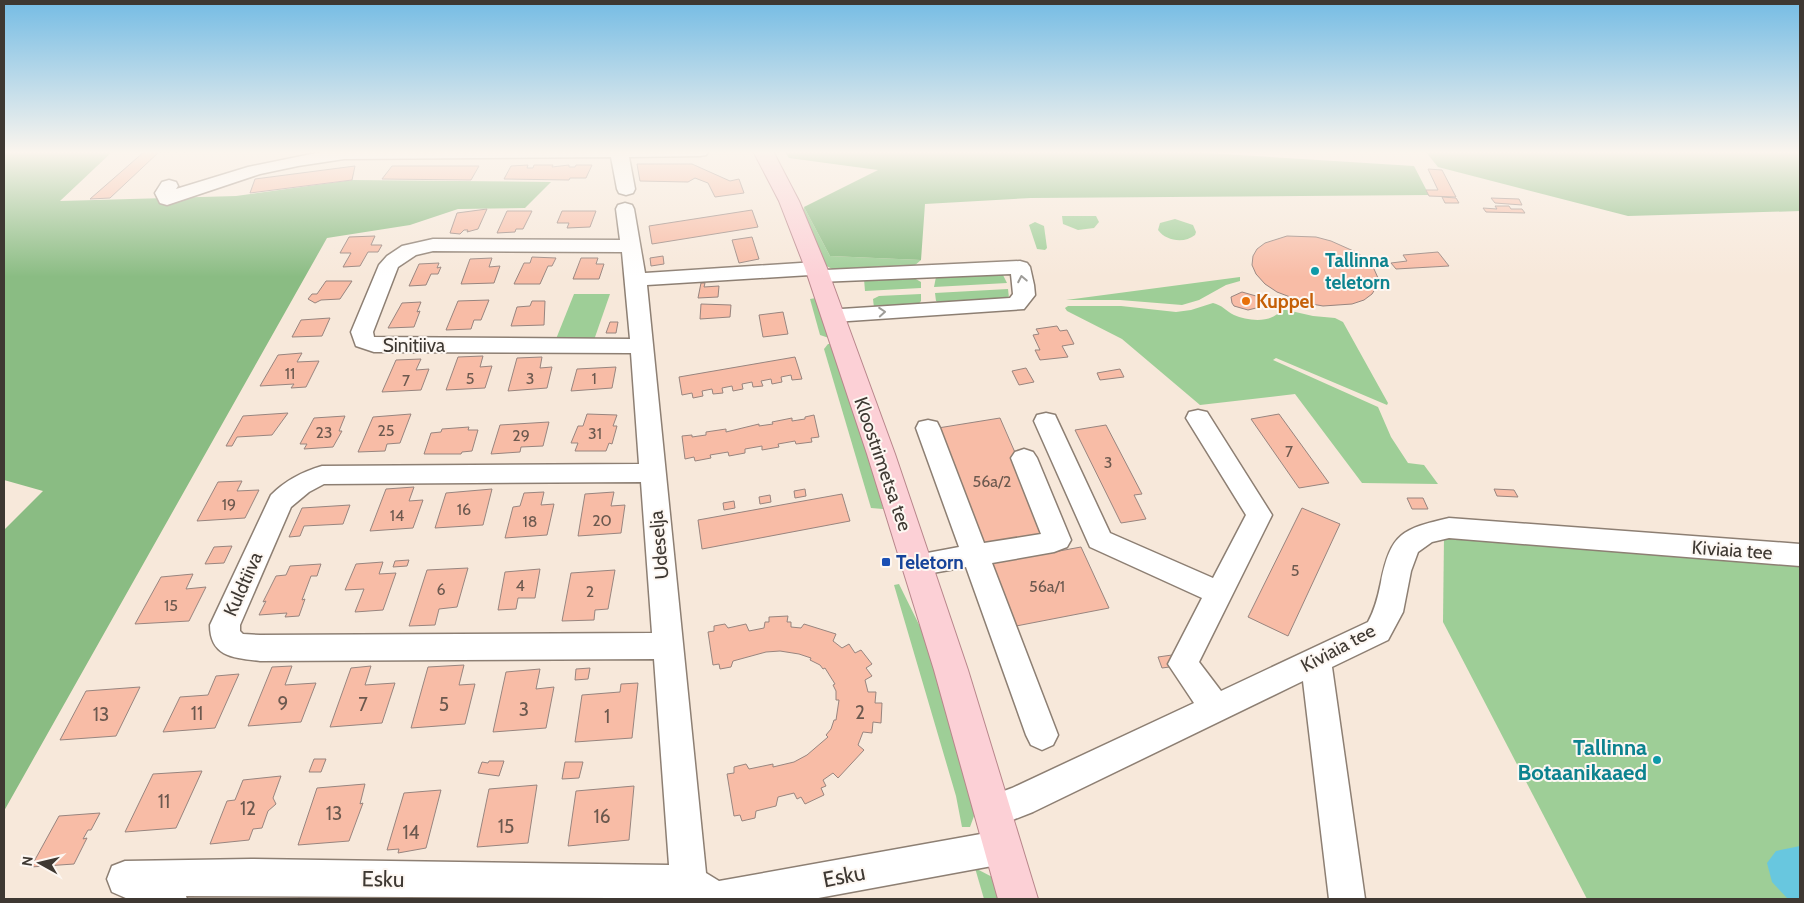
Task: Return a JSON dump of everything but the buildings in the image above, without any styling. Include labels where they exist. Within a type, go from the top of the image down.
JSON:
[{"type":"main road","name":"Kloostrimetsa tee","points":[[785,193],[834,315],[950,670],[1018,899]]},
{"type":"street","name":"Udeselja","points":[[625,193],[630,246],[636,280],[689,891]]},
{"type":"street","name":"Sinitiiva","points":[[630,246],[432,246],[408,250],[397,256],[389,265],[362,332],[364,341],[374,345],[642,346]]},
{"type":"street","points":[[636,280],[818,272],[1020,267],[1024,285],[1024,296],[1016,304],[834,315]]},
{"type":"street","points":[[1198,418],[1259,515],[1183,664],[1216,708]]},
{"type":"street","points":[[1046,421],[1100,540],[1219,593]]},
{"type":"street","points":[[928,428],[1042,735]]},
{"type":"street","points":[[916,565],[1058,540],[1024,458]]},
{"type":"street","name":"Kuldtiiva","points":[[653,473],[322,475],[305,481],[289,492],[280,502],[225,625],[225,636],[237,646],[260,648],[668,646]]},
{"type":"street","name":"Kiviaia tee","points":[[998,829],[1021,801],[1378,631],[1389,612],[1397,571],[1406,546],[1424,534],[1449,528],[1800,555]]},
{"type":"street","points":[[1316,660],[1346,899]]},
{"type":"street","name":"Esku","points":[[169,899],[126,879],[251,877],[689,891],[717,899],[998,829]]},
{"type":"green space","points":[[4,193],[68,193],[60,201],[236,196],[257,193],[540,193],[525,208],[458,209],[410,225],[327,238],[4,811],[4,530],[43,491],[4,480]]},
{"type":"green space","points":[[832,193],[1428,193],[1429,195],[1031,198],[925,204],[921,260],[830,256],[804,207]]},
{"type":"green space","points":[[1539,193],[1800,193],[1800,211],[1628,216]]},
{"type":"green space","points":[[804,207],[830,256],[921,260],[914,266],[839,272],[824,265],[803,211]]},
{"type":"green space","points":[[1062,216],[1096,216],[1099,222],[1094,228],[1078,230],[1063,224]]},
{"type":"green space","points":[[1175,219],[1193,225],[1196,232],[1195,235],[1186,240],[1175,240],[1161,234],[1158,230],[1160,223]]},
{"type":"green space","points":[[1035,222],[1044,226],[1047,248],[1045,250],[1037,249],[1029,225]]},
{"type":"green space","points":[[1002,273],[1007,283],[934,287],[936,277]]},
{"type":"green space","points":[[1240,277],[1240,281],[1226,285],[1199,300],[1182,305],[1120,300],[1066,300]]},
{"type":"green space","points":[[914,278],[921,282],[921,288],[865,291],[864,279]]},
{"type":"green space","points":[[1008,289],[1009,298],[941,304],[936,301],[935,293]]},
{"type":"green space","points":[[574,294],[610,294],[594,340],[556,339]]},
{"type":"green space","points":[[921,294],[921,301],[918,305],[874,308],[873,299],[879,296]]},
{"type":"green space","points":[[816,298],[829,338],[820,335],[810,299]]},
{"type":"green space","points":[[1213,303],[1234,315],[1246,319],[1266,319],[1278,314],[1282,309],[1313,316],[1335,318],[1343,322],[1388,403],[1387,405],[1276,358],[1273,360],[1378,407],[1391,437],[1408,463],[1424,465],[1438,484],[1362,483],[1295,394],[1200,405],[1122,339],[1067,311],[1065,308],[1068,306],[1121,306],[1176,312],[1191,310]]},
{"type":"green space","points":[[828,344],[832,344],[880,494],[883,509],[871,508],[824,349]]},
{"type":"green space","name":"Tallinna Botaanikaaed","points":[[1444,537],[1800,563],[1800,899],[1587,899],[1443,622]]},
{"type":"green space","points":[[899,584],[931,649],[973,799],[974,816],[970,827],[962,827],[956,796],[894,585]]},
{"type":"green space","points":[[975,868],[998,880],[1003,899],[984,899]]},
{"type":"water","points":[[1800,846],[1800,899],[1788,899],[1772,882],[1767,863],[1776,851]]},
{"type":"place","name":"Tallinna teletorn","points":[[1315,271]]},
{"type":"place","name":"Kuppel","points":[[1246,301]]},
{"type":"place","name":"Teletorn","points":[[886,562]]},
{"type":"place","name":"Tallinna Botaanikaaed","points":[[1657,760]]}]
